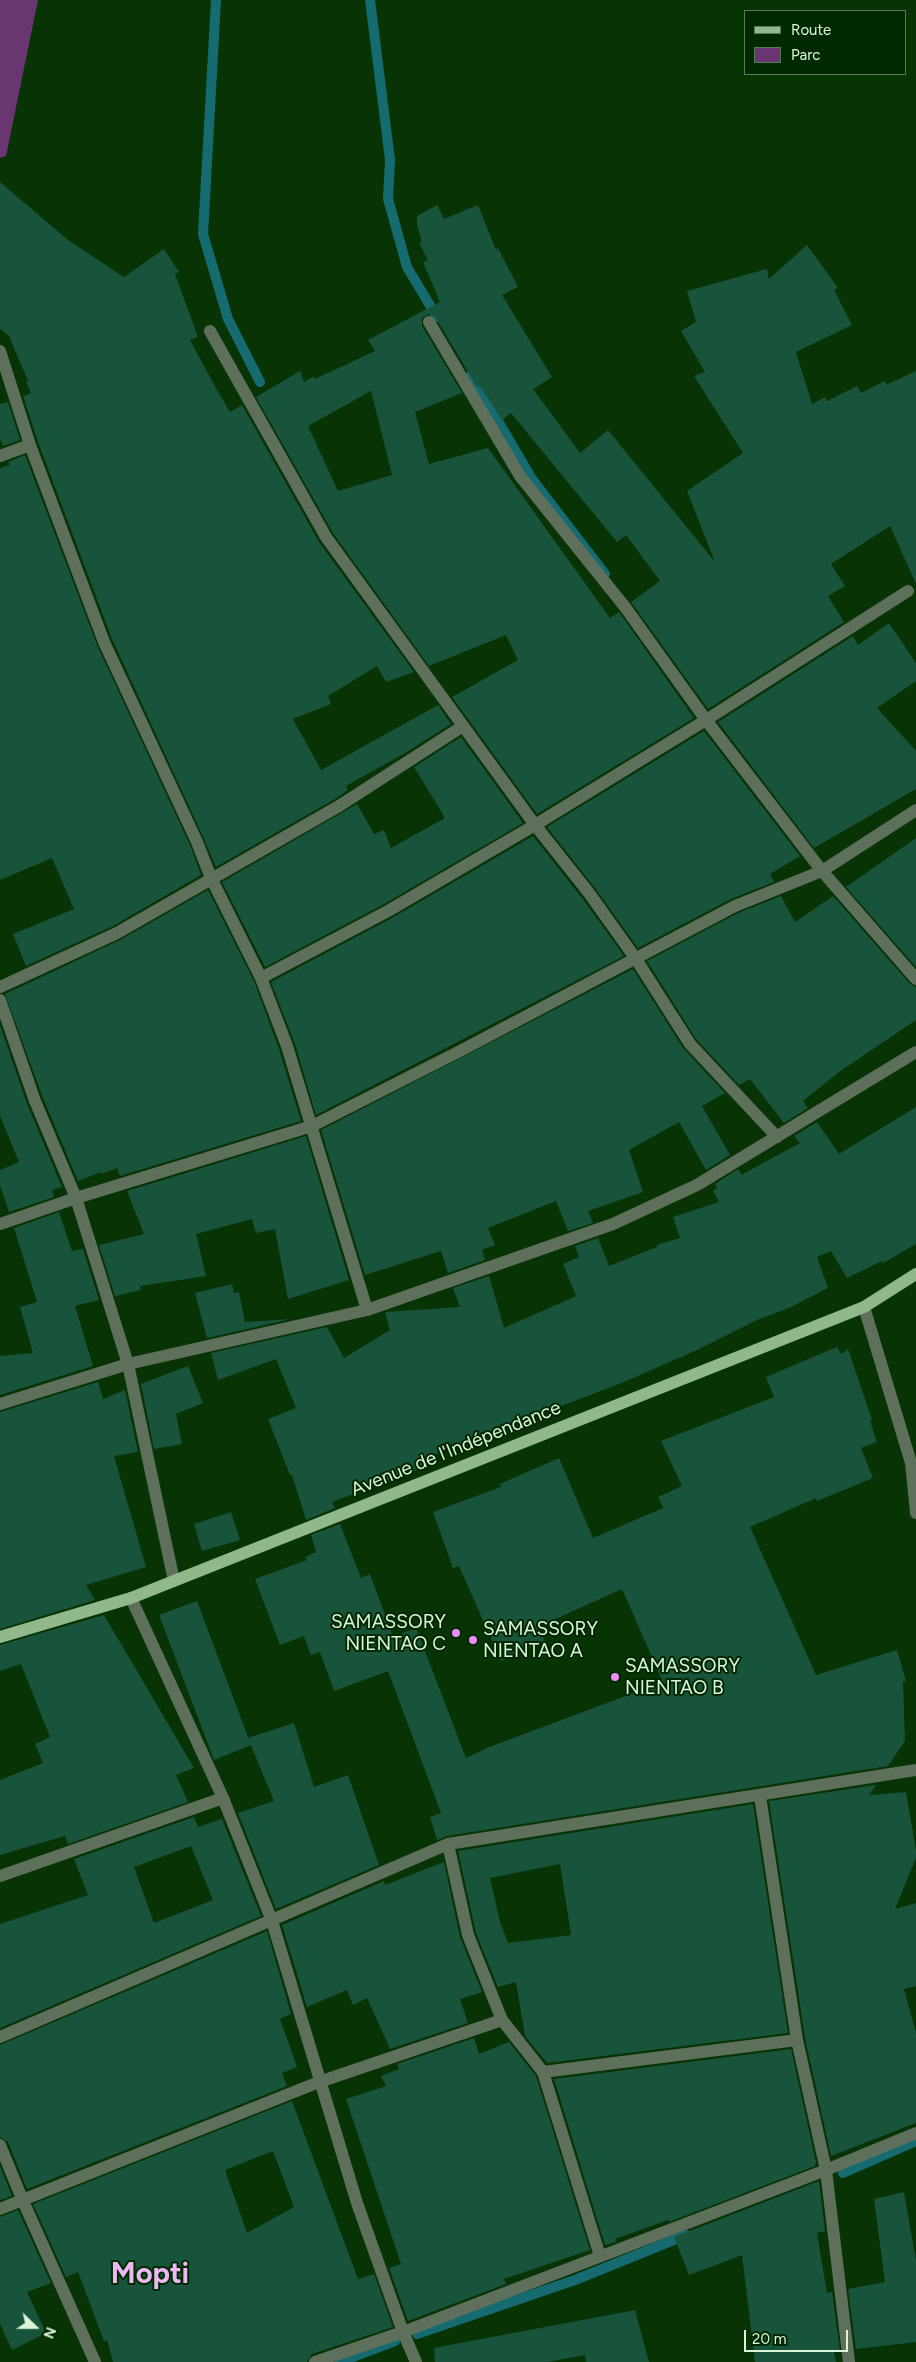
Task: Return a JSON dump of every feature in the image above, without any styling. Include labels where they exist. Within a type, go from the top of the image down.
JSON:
[{"type":"main road","name":"Avenue de l'Indépendance","points":[[0,1637],[131,1598],[174,1581],[864,1307],[916,1274]]},
{"type":"street","points":[[429,322],[520,476],[625,606],[706,720],[822,871],[916,979]]},
{"type":"street","points":[[210,331],[326,537],[535,825],[589,893],[636,959],[690,1044],[777,1137]]},
{"type":"street","points":[[0,351],[30,445],[104,642],[197,842],[211,878],[261,978],[287,1046],[366,1310]]},
{"type":"street","points":[[0,456],[30,445]]},
{"type":"street","points":[[261,978],[388,911],[535,825],[706,720],[908,591]]},
{"type":"street","points":[[0,987],[117,933],[339,806],[463,726]]},
{"type":"street","points":[[0,1224],[76,1198],[312,1126],[460,1051],[736,906],[822,871],[916,810]]},
{"type":"street","points":[[0,1000],[35,1101],[76,1198],[128,1364],[174,1581]]},
{"type":"street","points":[[0,1404],[128,1364],[366,1310],[613,1224],[697,1184],[916,1052]]},
{"type":"street","points":[[864,1307],[913,1461],[916,1513]]},
{"type":"street","points":[[131,1598],[223,1798],[272,1921],[357,2203],[403,2332],[416,2362]]},
{"type":"street","points":[[0,2037],[448,1844],[916,1770]]},
{"type":"street","points":[[760,1796],[797,2040],[826,2170],[849,2362]]},
{"type":"street","points":[[0,1876],[223,1798]]},
{"type":"street","points":[[448,1844],[468,1935],[502,2020],[542,2072],[600,2256]]},
{"type":"street","points":[[0,2210],[319,2082],[502,2020]]},
{"type":"street","points":[[542,2072],[797,2040]]},
{"type":"street","points":[[315,2362],[403,2332],[826,2170],[916,2133]]},
{"type":"street","points":[[0,2145],[22,2201],[95,2362]]},
{"type":"green space","points":[[0,0],[38,0],[6,156],[0,158]]},
{"type":"building","points":[[0,182],[68,240],[124,277],[164,249],[179,272],[175,274],[198,337],[190,340],[230,412],[242,405],[319,542],[414,672],[386,682],[377,666],[328,696],[331,704],[293,719],[321,770],[438,705],[451,724],[405,753],[346,786],[348,790],[335,799],[216,867],[112,639],[38,442],[23,396],[31,393],[26,382],[28,381],[9,336],[0,329]]},
{"type":"building","points":[[437,205],[444,219],[478,205],[496,250],[498,248],[518,287],[502,295],[552,377],[533,389],[580,453],[608,430],[715,562],[687,491],[743,453],[694,376],[705,372],[681,331],[696,322],[687,291],[767,269],[769,279],[807,245],[838,288],[834,290],[852,325],[796,352],[812,404],[825,397],[827,401],[857,386],[861,393],[885,381],[886,385],[916,371],[916,584],[890,526],[831,564],[845,586],[828,596],[844,622],[708,709],[631,602],[660,581],[626,535],[617,542],[511,413],[502,420],[480,386],[477,387],[436,318],[429,314],[422,318],[422,326],[462,393],[415,412],[429,464],[488,448],[610,618],[619,612],[694,718],[537,814],[452,697],[518,660],[506,635],[429,666],[333,533],[256,397],[300,371],[304,382],[314,376],[315,379],[375,351],[368,340],[440,302],[423,262],[428,260],[419,243],[422,242],[417,225],[417,216]],"holes":[[[371,391],[392,475],[338,491],[308,426]]]},
{"type":"building","points":[[8,402],[20,440],[3,446],[0,438],[0,404]]},
{"type":"building","points":[[25,455],[97,645],[190,845],[201,875],[113,926],[26,966],[13,934],[74,909],[52,858],[0,880],[0,468],[10,465],[8,462]]},
{"type":"building","points":[[889,623],[916,663],[916,681],[877,708],[916,751],[916,789],[814,848],[718,722],[853,636],[858,645]]},
{"type":"building","points":[[704,731],[800,856],[770,874],[774,882],[731,899],[638,948],[595,888],[547,827]]},
{"type":"building","points":[[461,737],[523,823],[384,904],[265,967],[222,882],[357,804],[374,834],[384,830],[391,848],[445,818],[414,767]]},
{"type":"building","points":[[533,836],[582,898],[624,956],[316,1115],[295,1044],[271,982],[392,918]]},
{"type":"building","points":[[916,838],[916,967],[846,887]]},
{"type":"building","points":[[208,890],[254,981],[279,1049],[301,1121],[120,1176],[117,1168],[78,1181],[43,1098],[5,994],[120,940]]},
{"type":"building","points":[[781,896],[795,922],[833,896],[910,984],[916,987],[916,1020],[839,1072],[803,1101],[808,1108],[784,1123],[750,1079],[739,1085],[696,1039],[647,961],[738,913]]},
{"type":"building","points":[[633,969],[683,1048],[725,1093],[702,1106],[730,1155],[706,1170],[679,1122],[629,1150],[643,1192],[588,1211],[593,1223],[568,1231],[556,1201],[488,1228],[495,1245],[482,1250],[485,1260],[448,1273],[441,1251],[365,1275],[321,1130]]},
{"type":"building","points":[[0,1025],[27,1104],[62,1187],[52,1190],[54,1197],[9,1212],[0,1185],[0,1170],[19,1162],[0,1116]]},
{"type":"building","points":[[916,1107],[916,1244],[883,1263],[882,1261],[847,1278],[831,1251],[817,1257],[828,1288],[789,1308],[757,1320],[697,1350],[624,1382],[425,1458],[428,1466],[332,1502],[335,1508],[306,1520],[292,1475],[290,1475],[268,1419],[296,1408],[276,1359],[218,1380],[211,1353],[327,1327],[344,1358],[390,1330],[385,1312],[460,1307],[453,1288],[489,1276],[504,1328],[576,1296],[563,1264],[579,1257],[575,1246],[598,1238],[609,1266],[657,1247],[657,1245],[680,1238],[673,1217],[719,1202],[713,1191],[717,1188],[715,1184],[738,1169],[743,1174],[800,1143],[794,1136],[817,1122],[839,1154]]},
{"type":"building","points":[[306,1136],[349,1280],[288,1299],[275,1229],[256,1233],[252,1219],[196,1234],[206,1276],[140,1286],[141,1290],[115,1296],[99,1245],[144,1234],[127,1191]]},
{"type":"building","points":[[59,1212],[72,1251],[83,1249],[99,1300],[75,1306],[93,1366],[0,1395],[0,1356],[33,1353],[20,1307],[37,1302],[14,1228]]},
{"type":"building","points":[[232,1284],[234,1293],[239,1292],[245,1322],[291,1319],[207,1338],[195,1293]]},
{"type":"building","points":[[837,1347],[841,1354],[848,1349],[872,1420],[870,1421],[877,1442],[861,1448],[873,1478],[817,1501],[816,1498],[750,1527],[816,1675],[897,1650],[906,1681],[903,1682],[905,1741],[888,1766],[447,1836],[437,1840],[430,1817],[441,1813],[388,1671],[334,1691],[320,1652],[311,1655],[304,1636],[280,1645],[255,1579],[307,1560],[305,1557],[316,1552],[311,1535],[340,1524],[361,1578],[370,1574],[393,1637],[416,1628],[466,1758],[487,1748],[663,1682],[622,1589],[538,1627],[545,1641],[501,1661],[459,1566],[453,1568],[433,1512],[501,1487],[500,1484],[559,1458],[593,1538],[663,1508],[658,1497],[682,1486],[661,1441],[774,1397],[766,1377]]},
{"type":"building","points":[[188,1366],[203,1403],[176,1414],[182,1444],[154,1449],[141,1384]]},
{"type":"building","points":[[98,1382],[103,1399],[125,1390],[138,1452],[114,1456],[146,1567],[86,1585],[95,1600],[0,1629],[0,1412]]},
{"type":"building","points":[[231,1512],[240,1540],[202,1551],[194,1524]]},
{"type":"building","points":[[197,1601],[251,1745],[214,1760],[159,1615]]},
{"type":"building","points":[[104,1615],[194,1768],[176,1775],[188,1802],[68,1844],[65,1836],[0,1855],[0,1780],[43,1763],[35,1744],[50,1737],[21,1664],[0,1671],[0,1645]]},
{"type":"building","points":[[294,1723],[314,1787],[348,1775],[379,1865],[276,1909],[238,1813],[274,1801],[248,1738]]},
{"type":"building","points":[[876,1785],[869,1795],[906,1792],[916,1851],[916,1858],[895,1909],[916,1903],[916,1986],[904,1989],[916,2033],[916,2123],[831,2156],[805,2038],[769,1801]]},
{"type":"building","points":[[753,1804],[788,2033],[547,2063],[525,2036],[516,1982],[498,1987],[476,1933],[458,1851]],"holes":[[[560,1864],[571,1935],[508,1943],[500,1922],[490,1878]]]},
{"type":"building","points":[[194,1817],[198,1827],[222,1819],[261,1916],[0,2028],[0,1924],[88,1895],[74,1859]],"holes":[[[191,1846],[213,1900],[154,1923],[134,1867]]]},
{"type":"building","points":[[444,1862],[460,1937],[482,1992],[460,1999],[468,2023],[390,2049],[367,1998],[353,2005],[347,1990],[307,2007],[282,1925],[384,1881],[385,1885]]},
{"type":"building","points":[[267,1931],[291,2014],[280,2019],[297,2067],[282,2073],[287,2086],[27,2189],[8,2142],[0,2137],[0,2045]]},
{"type":"building","points":[[474,2038],[479,2054],[509,2042],[536,2076],[590,2250],[504,2279],[506,2284],[408,2321],[389,2268],[401,2264],[346,2099],[386,2086],[381,2076],[399,2069],[397,2064]]},
{"type":"building","points":[[791,2049],[816,2162],[815,2166],[669,2222],[668,2220],[615,2239],[616,2242],[605,2245],[554,2079]]},
{"type":"building","points":[[292,2101],[358,2279],[374,2274],[393,2327],[312,2354],[307,2362],[113,2362],[107,2340],[104,2341],[78,2272],[66,2277],[33,2204]],"holes":[[[273,2151],[294,2207],[247,2233],[225,2170]]]},
{"type":"building","points":[[0,2166],[12,2196],[0,2200]]},
{"type":"building","points":[[819,2181],[825,2231],[817,2233],[827,2293],[832,2292],[840,2351],[834,2352],[836,2362],[755,2362],[742,2255],[689,2275],[674,2237]]},
{"type":"building","points":[[904,2192],[916,2261],[916,2342],[856,2349],[848,2289],[885,2282],[874,2199]]},
{"type":"building","points":[[18,2210],[51,2283],[27,2292],[46,2333],[12,2350],[0,2324],[0,2217]]},
{"type":"building","points":[[635,2310],[649,2362],[586,2362],[585,2355],[547,2362],[435,2362],[434,2348]]},
{"type":"waterway","points":[[216,0],[203,234],[228,319],[260,382]]},
{"type":"waterway","points":[[370,0],[390,160],[388,199],[407,267],[437,317]]},
{"type":"waterway","points":[[471,375],[532,479],[605,574]]},
{"type":"waterway","points":[[843,2173],[916,2141]]},
{"type":"waterway","points":[[417,2334],[575,2280],[686,2235]]},
{"type":"waterway","points":[[340,2362],[395,2341]]},
{"type":"place","name":"SAMASSORY NIENTAO C","points":[[456,1633]]},
{"type":"place","name":"SAMASSORY NIENTAO A","points":[[473,1640]]},
{"type":"place","name":"SAMASSORY NIENTAO B","points":[[615,1677]]},
{"type":"district","name":"Mopti","points":[[150,2275]]}]
